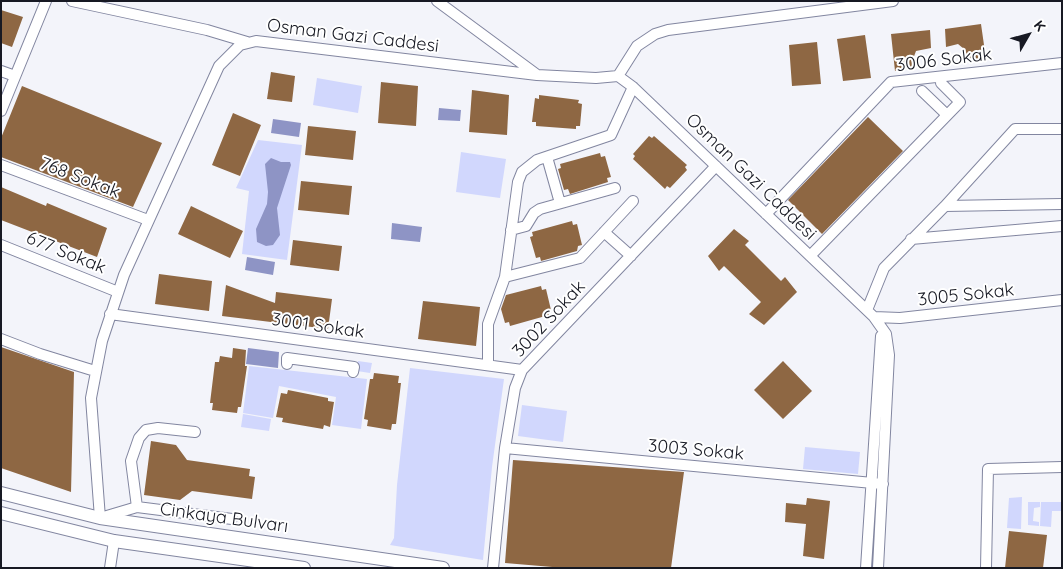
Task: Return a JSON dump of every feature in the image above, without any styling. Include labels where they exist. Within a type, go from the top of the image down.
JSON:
[{"type":"main road","name":"Cinkaya Bulvarı","points":[[1,493],[100,518],[443,568]]},
{"type":"main road","points":[[1,513],[114,541],[304,568]]},
{"type":"street","points":[[1,111],[46,1]]},
{"type":"street","points":[[72,1],[207,30],[247,42]]},
{"type":"street","points":[[437,1],[537,75]]},
{"type":"street","points":[[618,76],[637,46],[655,34],[668,30],[892,1]]},
{"type":"street","name":"Osman Gazi Caddesi","points":[[100,518],[91,412],[95,371],[110,314],[148,220],[219,66],[233,51],[247,42],[256,41],[537,75],[596,78],[618,76],[633,87],[871,313],[886,334],[889,355],[878,568]]},
{"type":"street","name":"3006 Sokak","points":[[766,214],[891,82],[1062,63]]},
{"type":"street","points":[[1,71],[15,76]]},
{"type":"street","points":[[810,256],[960,102],[941,82]]},
{"type":"street","points":[[488,365],[488,324],[505,277],[518,182],[522,172],[529,165],[547,157],[611,135],[633,87]]},
{"type":"street","points":[[922,91],[947,115]]},
{"type":"street","points":[[871,313],[884,268],[945,206],[1015,129],[1062,129]]},
{"type":"street","points":[[547,157],[560,204]]},
{"type":"street","name":"768 Sokak","points":[[1,165],[148,220]]},
{"type":"street","name":"3002 Sokak","points":[[493,568],[505,448],[515,388],[522,370],[716,166]]},
{"type":"street","points":[[511,230],[526,226],[534,213],[540,209],[615,188]]},
{"type":"street","points":[[505,277],[580,258],[633,201]]},
{"type":"street","points":[[945,206],[1062,204]]},
{"type":"street","points":[[911,239],[1062,226]]},
{"type":"street","points":[[604,232],[631,256]]},
{"type":"street","name":"677 Sokak","points":[[1,245],[118,292]]},
{"type":"street","name":"3005 Sokak","points":[[871,313],[900,318],[1062,300]]},
{"type":"street","name":"Osman Gazi Caddesi","points":[[866,568],[882,341],[881,333],[871,313]]},
{"type":"street","name":"3001 Sokak","points":[[110,314],[522,370]]},
{"type":"street","points":[[1,339],[40,354],[95,371]]},
{"type":"street","points":[[315,362],[316,343]]},
{"type":"street","points":[[287,364],[287,358],[354,367],[353,372]]},
{"type":"street","points":[[137,507],[131,461],[139,438],[146,430],[158,428],[196,432]]},
{"type":"street","name":"3003 Sokak","points":[[505,448],[883,484]]},
{"type":"street","points":[[986,568],[988,469],[1062,467]]},
{"type":"street","points":[[100,518],[137,507],[232,519]]},
{"type":"street","points":[[110,568],[114,541]]},
{"type":"shaded area","points":[[317,78],[362,86],[358,113],[313,105]]},
{"type":"shaded area","points":[[439,108],[461,110],[460,121],[438,120]]},
{"type":"shaded area","points":[[273,119],[301,123],[299,137],[271,133]]},
{"type":"shaded area","points":[[258,140],[302,145],[287,260],[242,254],[249,191],[236,188]]},
{"type":"shaded area","points":[[461,152],[506,159],[500,198],[456,192]]},
{"type":"shaded area","points":[[271,158],[281,162],[290,162],[291,165],[277,208],[280,235],[273,245],[266,246],[257,242],[256,229],[267,204],[268,192],[265,164]]},
{"type":"shaded area","points":[[392,223],[422,227],[420,242],[391,239]]},
{"type":"shaded area","points":[[247,257],[275,262],[273,275],[245,270]]},
{"type":"shaded area","points":[[248,348],[279,352],[278,368],[246,364]]},
{"type":"shaded area","points":[[358,361],[372,363],[370,373],[357,371]]},
{"type":"shaded area","points":[[249,366],[367,379],[361,429],[332,425],[336,397],[279,386],[273,418],[243,413]]},
{"type":"shaded area","points":[[410,368],[504,379],[492,467],[483,560],[390,545],[394,538],[397,485]]},
{"type":"shaded area","points":[[522,405],[567,411],[563,442],[518,436]]},
{"type":"shaded area","points":[[243,414],[271,419],[269,431],[241,427]]},
{"type":"shaded area","points":[[805,447],[860,452],[858,474],[803,469]]},
{"type":"shaded area","points":[[1022,497],[1021,529],[1007,528],[1009,498]]},
{"type":"shaded area","points":[[1028,502],[1040,502],[1040,507],[1034,508],[1033,521],[1039,522],[1039,526],[1028,525]]},
{"type":"shaded area","points":[[1041,502],[1062,502],[1062,511],[1052,511],[1051,527],[1040,526]]},
{"type":"building","points":[[1,10],[23,17],[12,47],[1,43]]},
{"type":"building","points":[[981,24],[986,59],[967,62],[964,49],[958,44],[946,47],[945,29]]},
{"type":"building","points":[[930,30],[931,48],[916,51],[913,59],[915,67],[895,71],[891,34]]},
{"type":"building","points":[[865,35],[871,78],[843,81],[837,39]]},
{"type":"building","points":[[817,42],[821,84],[792,86],[789,45]]},
{"type":"building","points":[[271,72],[295,76],[292,102],[267,99]]},
{"type":"building","points":[[381,82],[418,86],[416,126],[378,123]]},
{"type":"building","points":[[22,86],[162,143],[133,207],[1,157],[1,138]]},
{"type":"building","points":[[472,90],[509,95],[507,135],[469,132]]},
{"type":"building","points":[[539,95],[579,100],[578,103],[582,104],[580,126],[576,126],[576,129],[536,126],[536,122],[532,122],[535,98],[539,99]]},
{"type":"building","points":[[233,113],[261,125],[240,176],[212,165]]},
{"type":"building","points":[[868,117],[903,151],[822,234],[788,200]]},
{"type":"building","points":[[308,126],[356,131],[353,160],[305,155]]},
{"type":"building","points":[[649,136],[652,138],[654,136],[687,165],[685,167],[687,170],[670,188],[667,186],[665,189],[633,159],[635,156],[633,154]]},
{"type":"building","points":[[600,153],[601,157],[605,156],[611,177],[607,178],[608,182],[570,194],[568,189],[564,190],[558,169],[561,168],[560,164]]},
{"type":"building","points":[[301,181],[352,186],[349,215],[298,210]]},
{"type":"building","points":[[1,187],[46,206],[47,203],[107,228],[97,257],[1,220]]},
{"type":"building","points":[[191,206],[243,231],[230,258],[178,234]]},
{"type":"building","points":[[572,221],[573,225],[577,224],[582,245],[578,246],[577,251],[541,261],[540,257],[536,258],[530,237],[533,236],[532,232]]},
{"type":"building","points":[[734,229],[749,241],[745,245],[781,281],[785,277],[797,292],[764,325],[749,314],[761,302],[724,266],[719,271],[708,256]]},
{"type":"building","points":[[293,240],[342,246],[339,271],[290,265]]},
{"type":"building","points":[[159,274],[212,281],[209,311],[155,304]]},
{"type":"building","points":[[226,285],[275,303],[276,292],[332,299],[328,329],[222,316]]},
{"type":"building","points":[[541,286],[542,290],[546,289],[551,310],[547,311],[549,315],[510,326],[509,322],[505,323],[501,309],[506,295]]},
{"type":"building","points":[[423,301],[480,307],[476,346],[418,339]]},
{"type":"building","points":[[1,347],[74,372],[71,492],[1,468]]},
{"type":"building","points":[[233,348],[246,350],[245,366],[247,366],[241,407],[238,407],[237,413],[212,410],[213,403],[210,403],[215,362],[219,362],[220,356],[232,358]]},
{"type":"building","points":[[783,361],[812,391],[783,419],[754,390]]},
{"type":"building","points":[[374,373],[399,376],[398,383],[401,383],[396,424],[392,424],[391,430],[367,426],[368,420],[364,419],[370,379],[373,379]]},
{"type":"building","points":[[288,390],[328,398],[328,401],[334,402],[330,427],[324,425],[323,429],[282,422],[283,418],[276,417],[281,393],[287,394]]},
{"type":"building","points":[[151,441],[176,445],[187,460],[250,469],[249,476],[255,477],[252,499],[192,491],[180,500],[144,495]]},
{"type":"building","points":[[513,460],[684,472],[671,568],[564,568],[505,563]]},
{"type":"building","points":[[807,498],[830,501],[824,559],[803,556],[806,524],[785,522],[786,503],[806,505]]},
{"type":"building","points":[[1009,531],[1047,535],[1043,568],[1005,568]]}]
